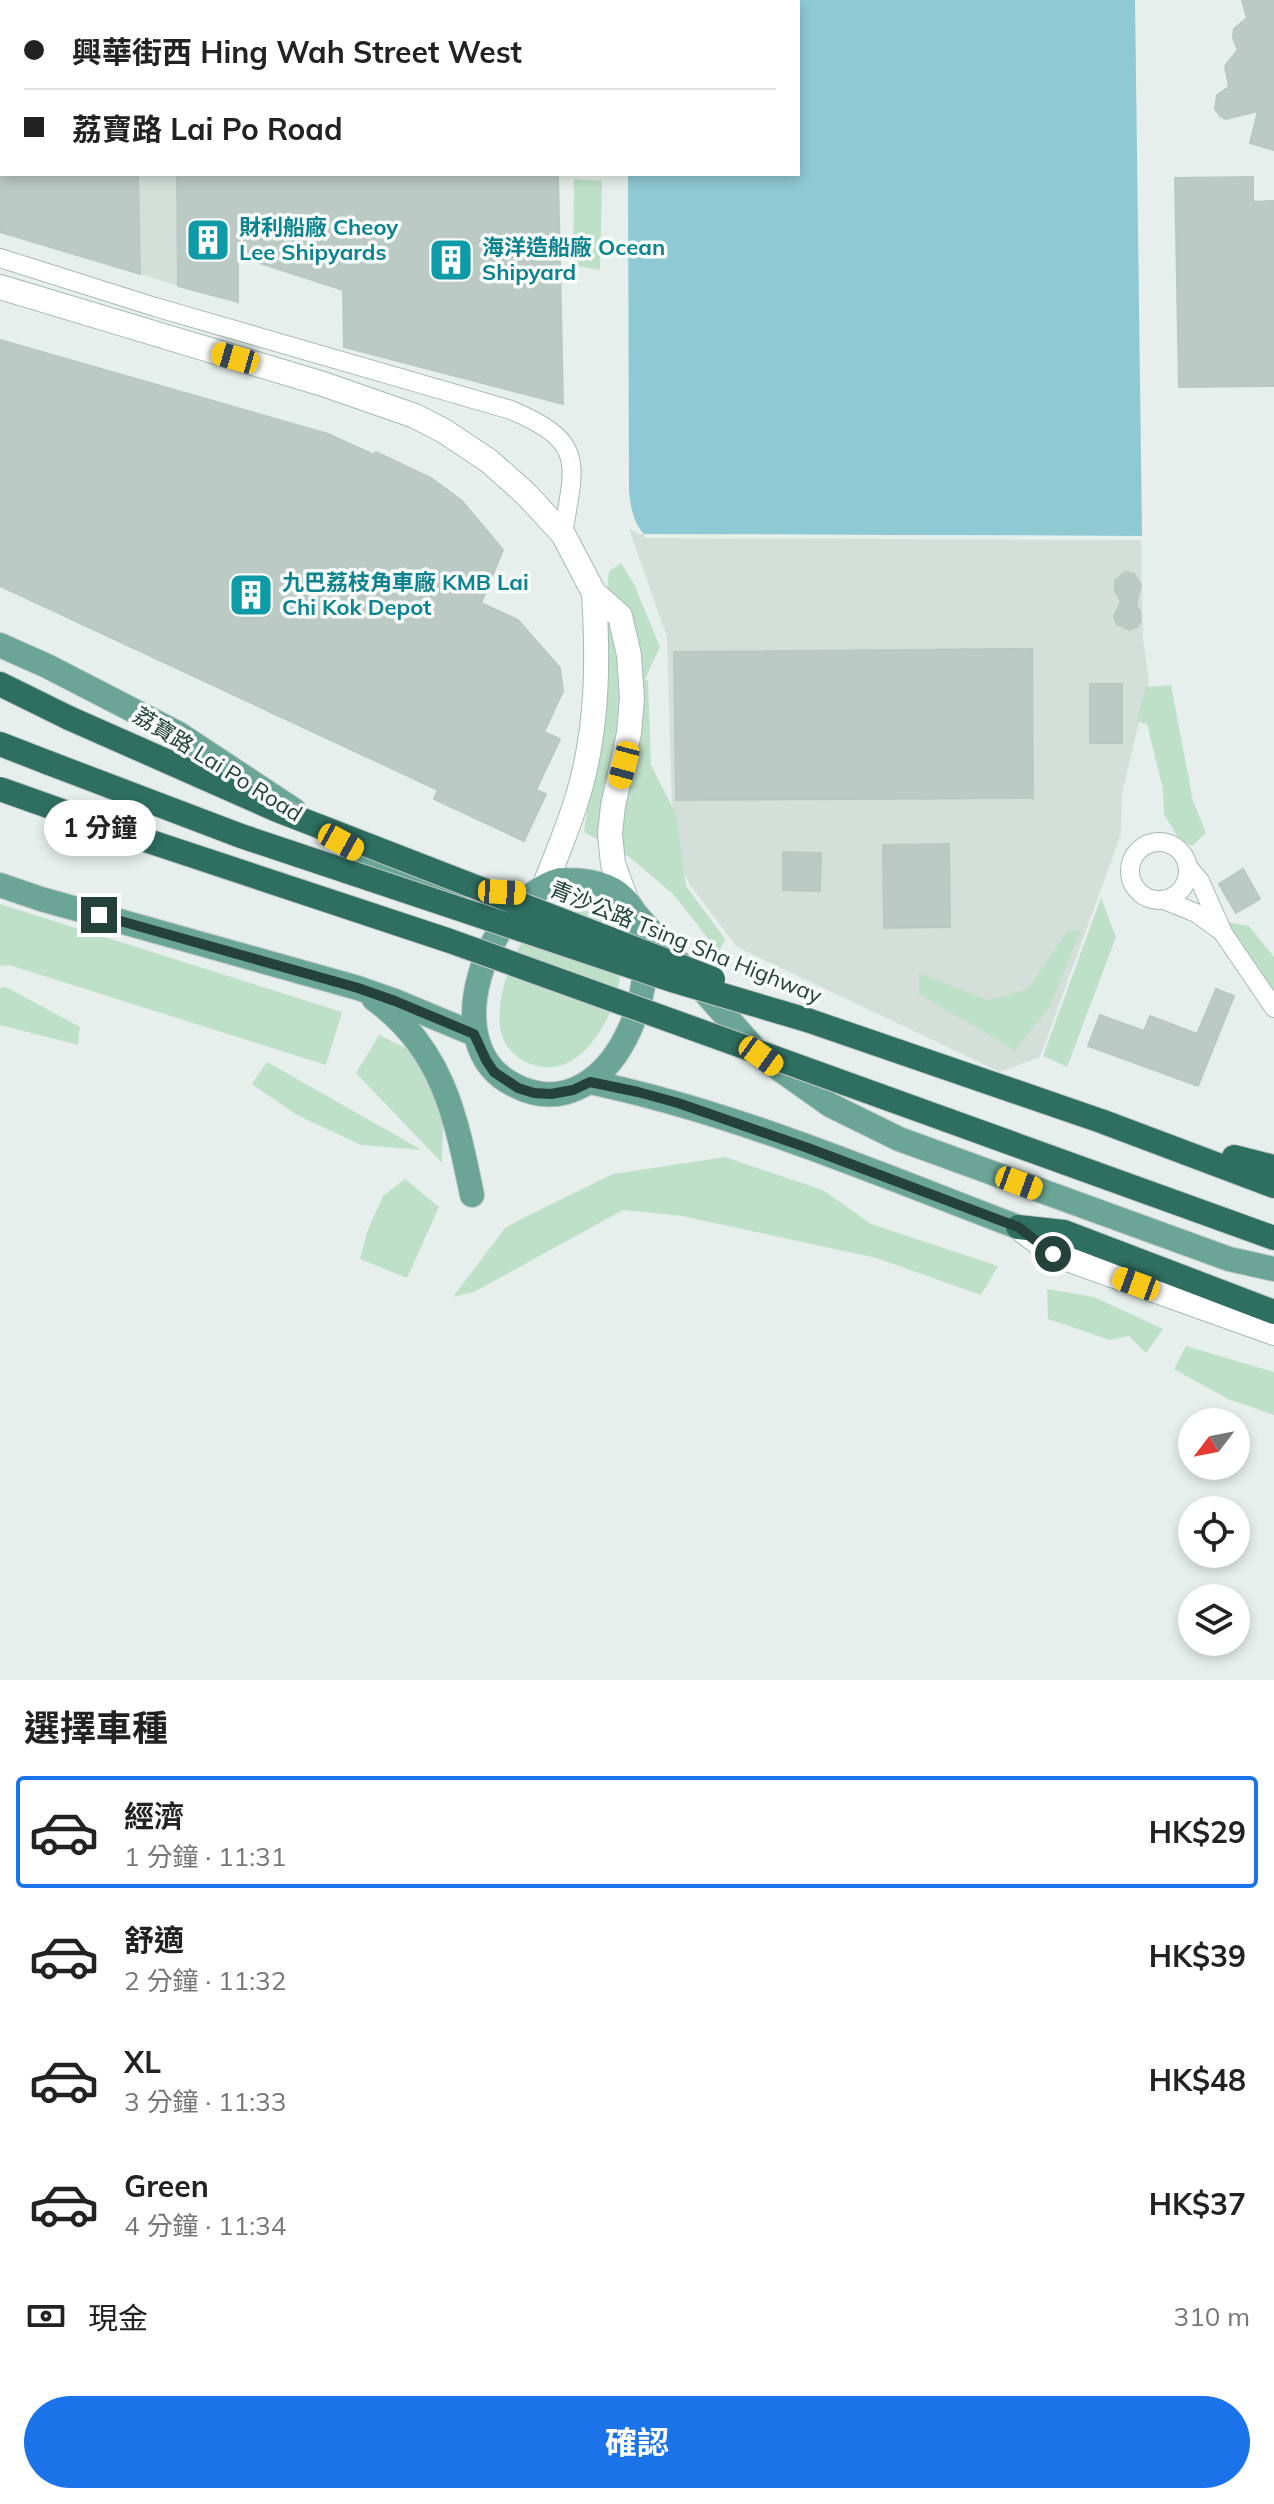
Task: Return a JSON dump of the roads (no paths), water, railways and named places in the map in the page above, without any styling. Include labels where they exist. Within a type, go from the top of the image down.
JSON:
[{"type":"highway","name":"青沙公路 Tsing Sha Highway","points":[[0,684],[173,766],[277,810],[683,966],[807,1020],[1101,1121],[1274,1186]]},
{"type":"highway","points":[[0,744],[241,836],[675,981],[807,1020]]},
{"type":"highway","points":[[0,789],[316,895],[745,1045],[1274,1238]]},
{"type":"highway","points":[[1101,1121],[1274,1167]]},
{"type":"highway","points":[[1018,1227],[1064,1232],[1274,1312]]},
{"type":"main road","name":"荔寶路 Lai Po Road","points":[[0,645],[179,734],[341,842],[388,867],[431,882],[473,890],[538,889]]},
{"type":"main road","points":[[631,907],[642,939],[646,966],[642,993],[617,1055],[606,1069],[573,1090],[551,1094],[518,1088],[494,1072],[474,1034],[474,1010],[485,962],[497,934],[512,911],[538,889],[560,880],[597,883],[617,892],[631,907],[761,1056],[830,1105],[899,1139],[1229,1259],[1274,1269]]},
{"type":"main road","points":[[0,885],[56,904],[358,988],[474,1034]]},
{"type":"main road","points":[[358,988],[389,1010],[406,1027],[435,1069],[451,1104],[472,1195]]},
{"type":"main road","points":[[590,1082],[678,1103],[1018,1227]]},
{"type":"street","points":[[0,258],[155,307],[511,410],[538,422],[562,439],[569,456],[573,475],[563,534]]},
{"type":"street","points":[[0,287],[323,384],[415,416],[444,431],[506,475],[563,534],[594,593],[620,616],[629,655],[632,698],[629,733],[610,834],[613,864],[631,907]]},
{"type":"street","points":[[538,889],[568,828],[588,753],[596,686],[594,593]]},
{"type":"street","points":[[1223,933],[1196,913],[1164,900],[1148,898],[1133,884],[1130,874],[1134,855],[1148,843],[1166,842],[1181,851],[1200,881],[1223,933],[1274,1008]]},
{"type":"street","points":[[1164,900],[1180,892],[1189,868]]},
{"type":"street","points":[[1018,1227],[1053,1254],[1274,1333]]},
{"type":"water","points":[[800,0],[1135,0],[1142,536],[644,534],[631,508],[628,176],[800,176]]},
{"type":"place","name":"財利船廠 Cheoy Lee Shipyards","points":[[208,240]]},
{"type":"place","name":"海洋造船廠 Ocean Shipyard","points":[[451,260]]},
{"type":"place","name":"九巴荔枝角車廠 KMB Lai Chi Kok Depot","points":[[251,595]]}]
